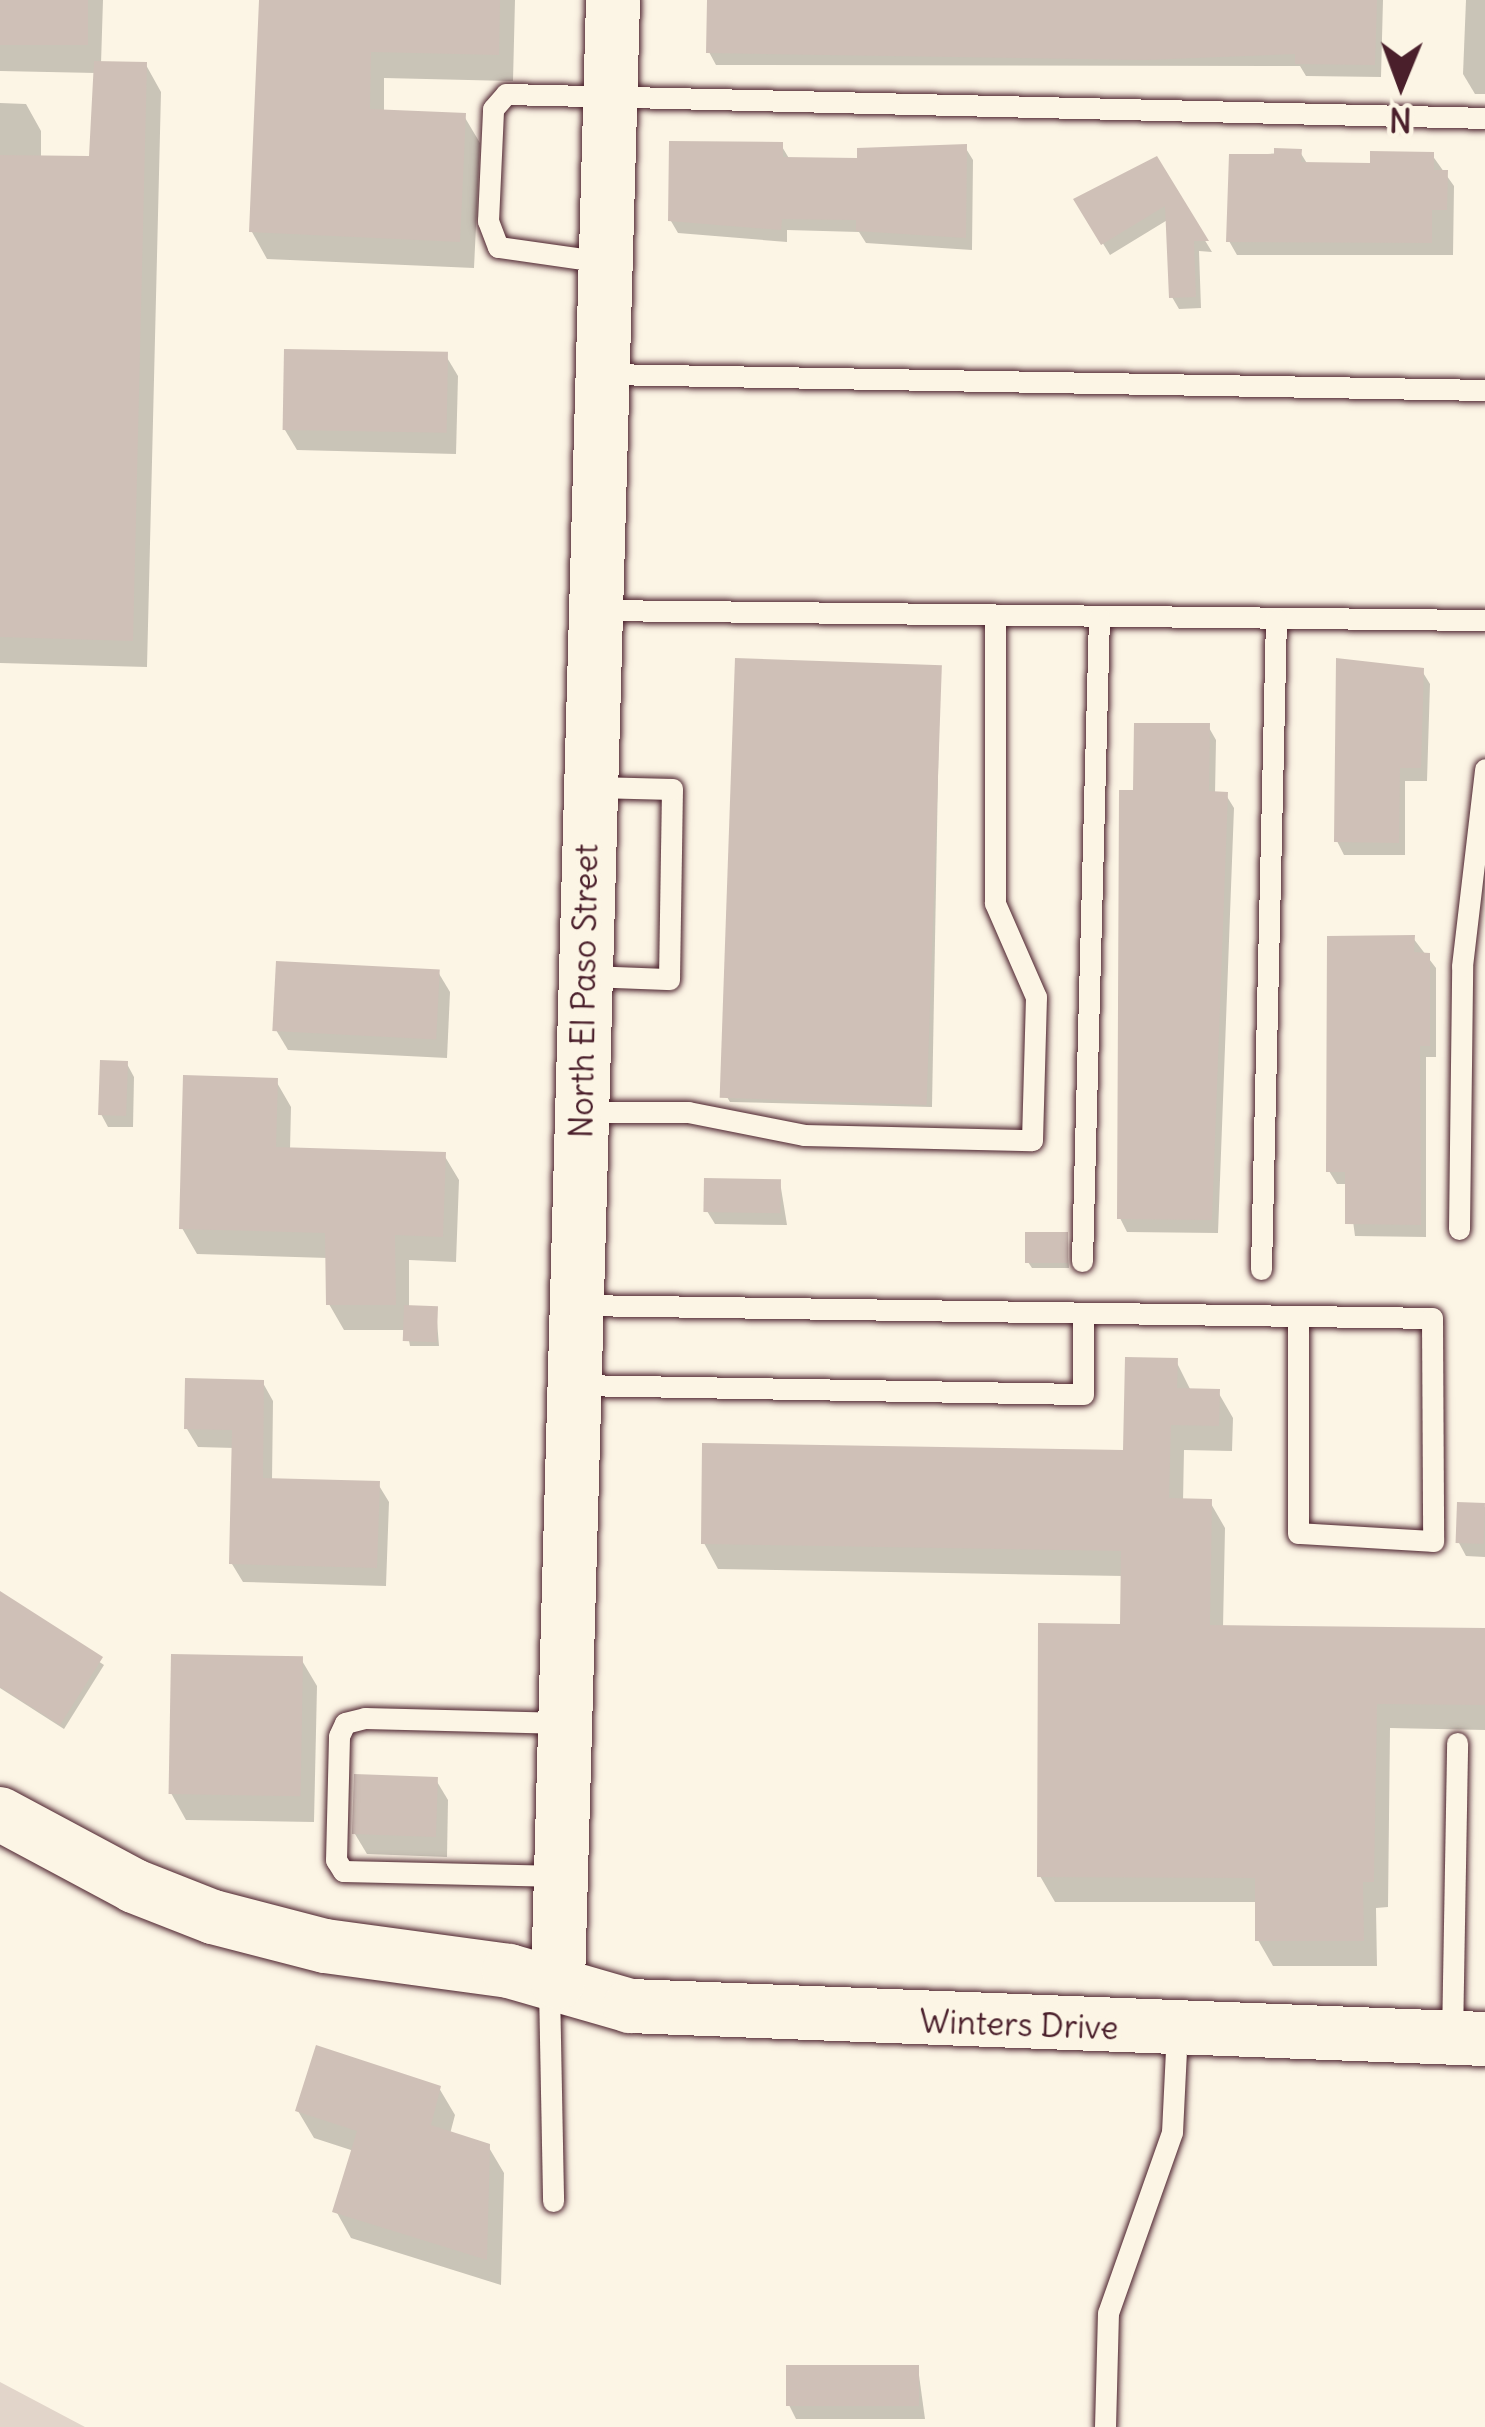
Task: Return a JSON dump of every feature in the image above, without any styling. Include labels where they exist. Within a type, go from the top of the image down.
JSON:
[{"type":"street","name":"North El Paso Street","points":[[553,1981],[566,1723],[591,609],[598,374],[610,263],[608,99],[613,0]]},
{"type":"street","name":"Winters Drive","points":[[0,1814],[134,1886],[213,1917],[325,1946],[553,1981],[630,2006],[705,2015],[1469,2039]]},
{"type":"lane","points":[[610,263],[498,247],[488,221],[493,109],[506,94],[1485,118]]},
{"type":"lane","points":[[598,374],[1485,390]]},
{"type":"lane","points":[[591,609],[995,618],[1485,620]]},
{"type":"lane","points":[[582,1112],[688,1112],[804,1135],[1032,1140],[1036,997],[994,903],[995,618]]},
{"type":"lane","points":[[1082,1261],[1099,618]]},
{"type":"lane","points":[[1261,1268],[1276,619]]},
{"type":"lane","points":[[1459,1229],[1462,966],[1485,769]]},
{"type":"lane","points":[[586,976],[669,979],[672,789],[588,787]]},
{"type":"lane","points":[[578,1305],[1432,1318],[1433,1541],[1298,1533],[1298,1317]]},
{"type":"lane","points":[[576,1385],[1083,1394],[1083,1314]]},
{"type":"lane","points":[[561,1876],[343,1871],[339,1736],[345,1723],[365,1718],[566,1723]]},
{"type":"lane","points":[[1456,1743],[1469,2039]]},
{"type":"lane","points":[[553,1981],[553,2201]]},
{"type":"lane","points":[[1105,2427],[1108,2313],[1172,2132],[1177,2030]]},
{"type":"shaded area","points":[[0,2382],[85,2427],[0,2427]]},
{"type":"building","points":[[0,0],[88,0],[88,45],[0,45]]},
{"type":"building","points":[[259,0],[500,0],[499,55],[371,52],[370,109],[466,113],[460,242],[249,232]]},
{"type":"building","points":[[707,0],[1377,0],[1375,65],[1295,64],[1295,54],[1145,60],[706,53]]},
{"type":"building","points":[[94,61],[147,62],[133,641],[0,637],[0,155],[89,156]]},
{"type":"building","points":[[669,141],[783,142],[783,157],[857,158],[857,148],[967,144],[966,238],[856,231],[856,220],[782,219],[781,230],[668,221]]},
{"type":"building","points":[[1274,148],[1302,149],[1301,162],[1370,163],[1370,151],[1434,152],[1434,170],[1448,170],[1447,210],[1432,210],[1432,243],[1226,242],[1229,154],[1274,154]]},
{"type":"building","points":[[1157,156],[1209,241],[1194,241],[1196,297],[1169,298],[1165,206],[1101,245],[1073,199]]},
{"type":"building","points":[[284,349],[448,352],[447,433],[283,430]]},
{"type":"building","points":[[735,658],[942,665],[927,1105],[720,1098]]},
{"type":"building","points":[[1336,658],[1424,668],[1421,768],[1400,768],[1399,843],[1334,842]]},
{"type":"building","points":[[1134,723],[1210,723],[1209,791],[1228,792],[1212,1220],[1117,1219],[1119,790],[1133,790]]},
{"type":"building","points":[[1415,935],[1414,952],[1430,953],[1430,1046],[1420,1046],[1421,1225],[1345,1224],[1345,1172],[1326,1172],[1327,936]]},
{"type":"building","points":[[276,961],[440,970],[436,1039],[272,1031]]},
{"type":"building","points":[[100,1060],[128,1061],[126,1116],[98,1115]]},
{"type":"building","points":[[183,1075],[278,1078],[276,1147],[446,1152],[443,1237],[395,1235],[396,1305],[326,1305],[325,1233],[179,1229]]},
{"type":"building","points":[[704,1178],[781,1179],[780,1213],[703,1212]]},
{"type":"building","points":[[1025,1232],[1068,1232],[1068,1263],[1025,1263]]},
{"type":"building","points":[[404,1305],[438,1306],[437,1342],[403,1341]]},
{"type":"building","points":[[1125,1357],[1178,1358],[1177,1388],[1220,1389],[1219,1426],[1171,1425],[1169,1498],[1212,1499],[1210,1625],[1485,1628],[1485,1705],[1377,1704],[1374,1882],[1363,1882],[1364,1941],[1255,1941],[1255,1878],[1037,1877],[1038,1623],[1120,1624],[1121,1551],[701,1544],[702,1443],[1123,1450]]},
{"type":"building","points":[[185,1378],[264,1380],[263,1478],[380,1481],[377,1568],[229,1564],[232,1430],[184,1429]]},
{"type":"building","points":[[1457,1502],[1485,1503],[1484,1544],[1456,1543]]},
{"type":"building","points":[[0,1591],[103,1657],[60,1725],[0,1687]]},
{"type":"building","points":[[171,1654],[303,1656],[301,1796],[169,1794]]},
{"type":"building","points":[[354,1774],[438,1777],[436,1837],[352,1834]]},
{"type":"building","points":[[316,2045],[441,2086],[431,2125],[490,2144],[487,2260],[332,2212],[357,2131],[295,2111]]},
{"type":"building","points":[[786,2365],[919,2365],[919,2406],[786,2406]]}]
